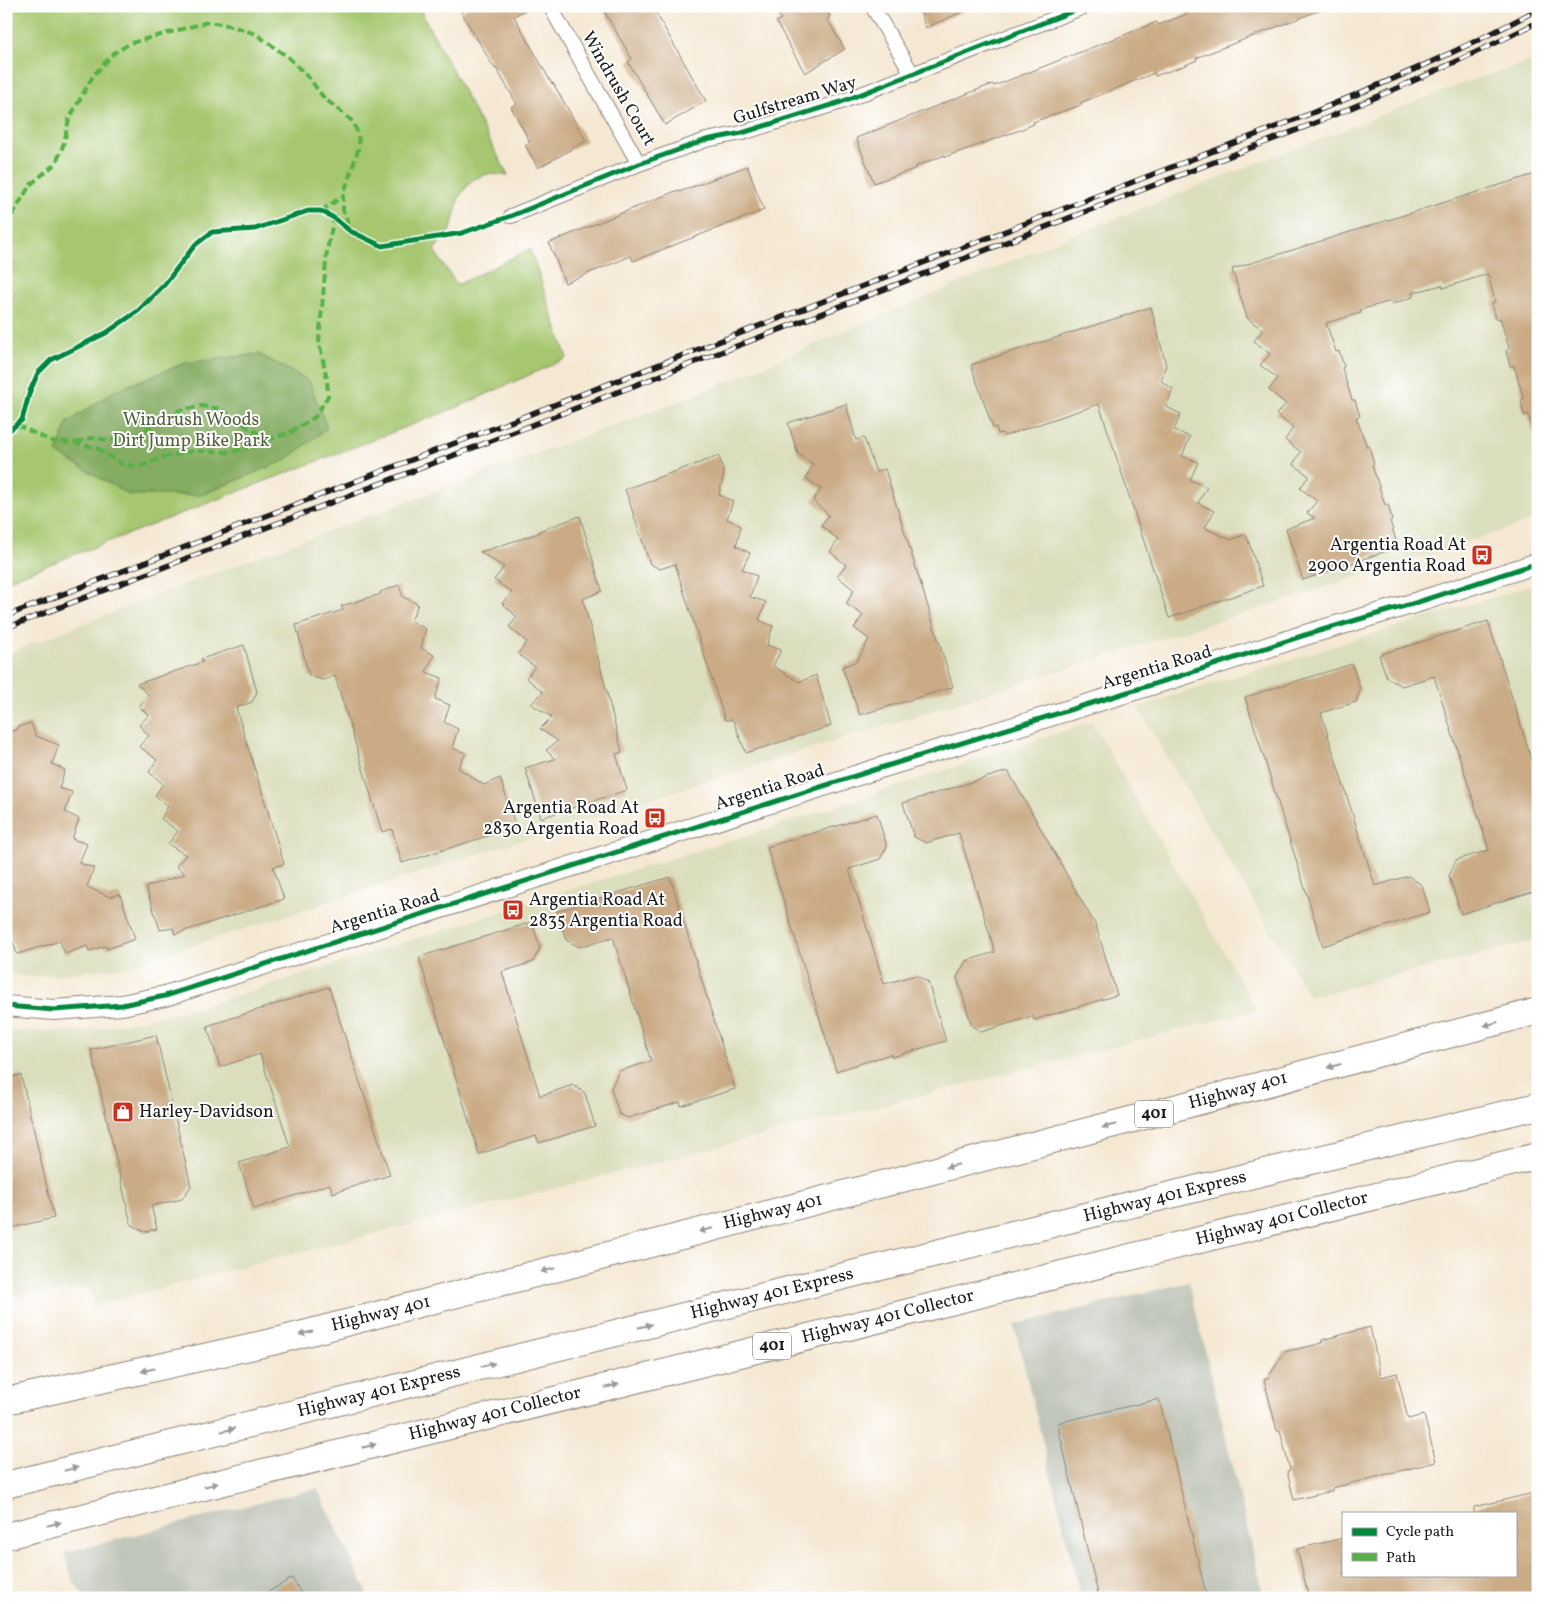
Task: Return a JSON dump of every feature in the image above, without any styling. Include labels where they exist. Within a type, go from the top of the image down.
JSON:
[{"type":"highway","name":"Highway 401","points":[[6,1402],[276,1341],[1126,1122],[1538,1011]]},
{"type":"highway","name":"Highway 401 Express","points":[[6,1485],[1125,1206],[1538,1106]]},
{"type":"highway","name":"Highway 401 Collector","points":[[6,1536],[1538,1156]]},
{"type":"street","name":"Windrush Court","points":[[550,6],[639,164]]},
{"type":"street","points":[[872,6],[913,75]]},
{"type":"street","name":"Gulfstream Way","points":[[511,216],[639,164],[706,140],[742,133],[841,102],[1086,6]]},
{"type":"street","name":"Argentia Road","points":[[6,1006],[64,1009],[122,1005],[165,996],[877,769],[1177,677],[1305,635],[1415,603],[1538,563]]},
{"type":"shaded area","points":[[1538,59],[1538,519],[1299,596],[691,786],[126,967],[35,977],[6,974],[6,654],[190,582],[693,396],[1070,236],[1461,84]]},
{"type":"shaded area","points":[[1538,583],[1538,940],[1310,997],[1137,707]]},
{"type":"shaded area","points":[[1092,722],[1257,1010],[225,1271],[94,1306],[89,1288],[6,1297],[6,1031],[86,1031],[194,1009],[767,829]]},
{"type":"shaded area","points":[[1189,1282],[1264,1598],[1081,1598],[1014,1325]]},
{"type":"shaded area","points":[[317,1488],[370,1598],[86,1598],[73,1581],[64,1553]]},
{"type":"green space","points":[[6,6],[418,6],[508,175],[487,174],[472,180],[459,197],[451,229],[434,250],[457,285],[530,249],[567,358],[458,407],[6,581]]},
{"type":"green space","name":"Windrush Woods Dirt Jump Bike Park","points":[[259,354],[309,381],[327,428],[286,460],[201,495],[129,495],[57,453],[67,423],[114,391],[185,363]]},
{"type":"building","points":[[470,6],[532,6],[514,16],[586,141],[538,168],[525,145],[530,142],[511,107],[517,104],[461,12]]},
{"type":"building","points":[[601,6],[652,6],[706,101],[665,125],[628,62],[632,59]]},
{"type":"building","points":[[773,6],[824,6],[830,17],[827,19],[845,49],[805,73],[776,22],[781,19]]},
{"type":"building","points":[[918,6],[973,6],[973,7],[926,28]]},
{"type":"building","points":[[1201,6],[1328,7],[1196,58],[1197,60],[1181,67],[1155,76],[1154,73],[1080,103],[1081,105],[1033,122],[1034,124],[1017,131],[945,157],[945,155],[916,166],[917,168],[874,183],[856,138],[1157,22],[1158,25],[1187,14],[1186,12]]},
{"type":"building","points":[[747,166],[764,210],[633,261],[631,256],[565,283],[549,243],[678,190],[679,192]]},
{"type":"building","points":[[1538,173],[1538,434],[1534,434],[1528,414],[1524,415],[1521,400],[1524,399],[1514,366],[1510,366],[1506,351],[1509,348],[1500,318],[1496,319],[1492,303],[1495,302],[1488,274],[1443,288],[1442,285],[1412,293],[1413,297],[1392,304],[1391,301],[1360,310],[1361,313],[1326,323],[1336,352],[1339,351],[1352,400],[1355,400],[1360,416],[1356,417],[1367,447],[1369,446],[1374,464],[1372,465],[1385,505],[1388,504],[1392,520],[1390,521],[1398,547],[1303,580],[1286,529],[1315,518],[1307,513],[1317,501],[1300,488],[1309,476],[1293,464],[1301,452],[1285,440],[1293,428],[1276,414],[1286,404],[1269,390],[1277,378],[1260,365],[1270,354],[1254,341],[1263,330],[1247,318],[1232,269]]},
{"type":"building","points":[[1151,307],[1166,365],[1161,381],[1173,389],[1166,407],[1181,414],[1174,430],[1190,437],[1182,456],[1198,462],[1190,480],[1207,487],[1198,503],[1214,511],[1205,528],[1231,540],[1246,534],[1263,586],[1169,618],[1099,404],[1004,436],[1002,433],[998,434],[996,427],[993,428],[971,365]]},
{"type":"building","points":[[846,404],[856,440],[864,438],[876,472],[885,469],[953,687],[860,715],[842,667],[857,661],[869,639],[854,628],[863,615],[846,604],[854,590],[837,576],[846,565],[830,552],[838,540],[821,525],[829,515],[813,501],[821,489],[806,478],[813,464],[798,454],[788,423]]},
{"type":"building","points":[[719,456],[724,473],[719,495],[733,501],[727,519],[741,526],[736,546],[750,553],[742,569],[757,576],[750,597],[766,602],[759,620],[773,626],[767,645],[781,650],[773,666],[799,682],[816,675],[831,726],[746,753],[733,720],[725,720],[675,564],[660,569],[650,564],[625,489]]},
{"type":"building","points":[[580,516],[602,591],[583,599],[622,752],[616,754],[627,790],[541,818],[525,768],[555,759],[546,750],[558,741],[540,729],[552,717],[531,704],[543,692],[526,678],[535,667],[518,654],[527,642],[509,627],[517,617],[502,603],[512,592],[494,580],[504,567],[480,552],[539,533],[539,531]]},
{"type":"building","points":[[399,585],[403,597],[418,604],[411,621],[426,629],[421,648],[434,655],[426,672],[442,678],[435,699],[450,705],[444,722],[458,729],[452,748],[466,753],[458,768],[484,785],[500,778],[516,827],[402,863],[392,829],[382,832],[335,676],[323,680],[309,676],[296,625],[343,610],[341,606],[381,594],[380,592]]},
{"type":"building","points":[[1488,621],[1538,780],[1538,890],[1461,914],[1449,876],[1456,860],[1489,850],[1434,676],[1402,686],[1387,678],[1379,655]]},
{"type":"building","points":[[244,645],[257,692],[252,702],[236,708],[284,864],[273,867],[284,899],[175,934],[173,928],[160,930],[146,887],[185,874],[176,866],[186,855],[168,844],[178,831],[161,819],[168,806],[155,795],[163,784],[149,772],[157,760],[139,746],[149,736],[139,725],[149,715],[139,707],[148,694],[137,684],[203,662],[201,659]]},
{"type":"building","points":[[1352,664],[1360,689],[1356,702],[1321,713],[1375,886],[1408,876],[1422,885],[1430,912],[1323,946],[1245,697]]},
{"type":"building","points":[[31,723],[36,736],[59,745],[52,764],[65,770],[59,788],[72,792],[65,812],[79,819],[72,839],[87,844],[79,863],[94,868],[87,887],[110,897],[120,894],[135,939],[107,949],[106,946],[89,951],[87,946],[65,954],[60,941],[17,954],[6,921],[6,733]]},
{"type":"building","points":[[1008,771],[1096,926],[1117,995],[1034,1020],[1033,1016],[981,1032],[972,1026],[957,977],[966,961],[995,952],[959,833],[926,843],[914,837],[903,803]]},
{"type":"building","points":[[877,814],[887,847],[880,859],[849,869],[884,984],[916,975],[928,982],[946,1041],[892,1057],[891,1054],[836,1071],[767,847]]},
{"type":"building","points":[[670,877],[735,1089],[681,1106],[680,1102],[628,1118],[619,1114],[611,1088],[619,1071],[651,1061],[613,937],[579,947],[566,940],[557,911]]},
{"type":"building","points":[[532,922],[540,948],[533,962],[502,972],[540,1096],[573,1085],[585,1093],[595,1126],[539,1143],[536,1136],[479,1154],[419,957]]},
{"type":"building","points":[[329,987],[390,1175],[333,1193],[330,1184],[254,1209],[239,1163],[290,1147],[260,1054],[220,1067],[207,1026]]},
{"type":"building","points":[[156,1035],[191,1186],[182,1199],[151,1206],[157,1229],[145,1232],[131,1224],[91,1050]]},
{"type":"building","points":[[21,1075],[54,1218],[6,1229],[6,1078]]},
{"type":"building","points":[[1370,1327],[1381,1377],[1397,1373],[1408,1419],[1424,1415],[1436,1462],[1332,1488],[1332,1491],[1294,1500],[1287,1471],[1290,1470],[1280,1430],[1277,1431],[1264,1379],[1268,1378],[1284,1352],[1323,1343],[1322,1340]]},
{"type":"building","points":[[1159,1399],[1207,1598],[1099,1598],[1057,1423]]},
{"type":"building","points":[[1538,1492],[1538,1594],[1521,1598],[1309,1598],[1297,1549],[1342,1538],[1342,1576],[1516,1576],[1516,1512],[1474,1512],[1474,1507]]},
{"type":"building","points":[[292,1578],[304,1598],[258,1598]]},
{"type":"railway","points":[[6,616],[1307,115],[1453,52],[1538,9]]},
{"type":"railway","points":[[6,628],[1310,125],[1425,76],[1538,22]]},
{"type":"marked path","points":[[6,226],[30,185],[56,163],[64,143],[69,119],[93,76],[114,53],[131,43],[208,22],[228,25],[256,34],[289,58],[309,78],[324,98],[351,120],[358,133],[359,147],[343,196],[343,210],[350,228]]},
{"type":"marked path","points":[[321,211],[343,196]]},
{"type":"marked path","points":[[17,425],[51,441],[75,443],[97,448],[120,463],[138,467],[164,457],[193,451],[232,452],[289,433],[315,417],[328,396],[327,379],[319,342],[327,250],[334,218]]},
{"type":"marked path","points":[[76,443],[91,438],[110,440],[130,438],[180,410],[202,406],[220,409],[268,440]]},
{"type":"cycle path","points":[[6,433],[22,420],[30,391],[38,373],[51,360],[106,333],[138,311],[165,284],[195,245],[212,232],[255,229],[308,211],[321,211],[334,218],[350,231],[382,246],[462,233],[511,216],[639,164],[706,140],[742,133],[841,102],[1086,6]]},
{"type":"cycle path","points":[[6,1006],[54,1010],[122,1005],[165,996],[877,769],[1177,677],[1305,635],[1415,603],[1538,563]]},
{"type":"place","name":"Argentia Road At 2900 Argentia Road","points":[[1482,555]]},
{"type":"place","name":"Argentia Road At 2830 Argentia Road","points":[[655,818]]},
{"type":"place","name":"Argentia Road At 2835 Argentia Road","points":[[513,910]]},
{"type":"place","name":"Harley-Davidson","points":[[123,1112]]}]
